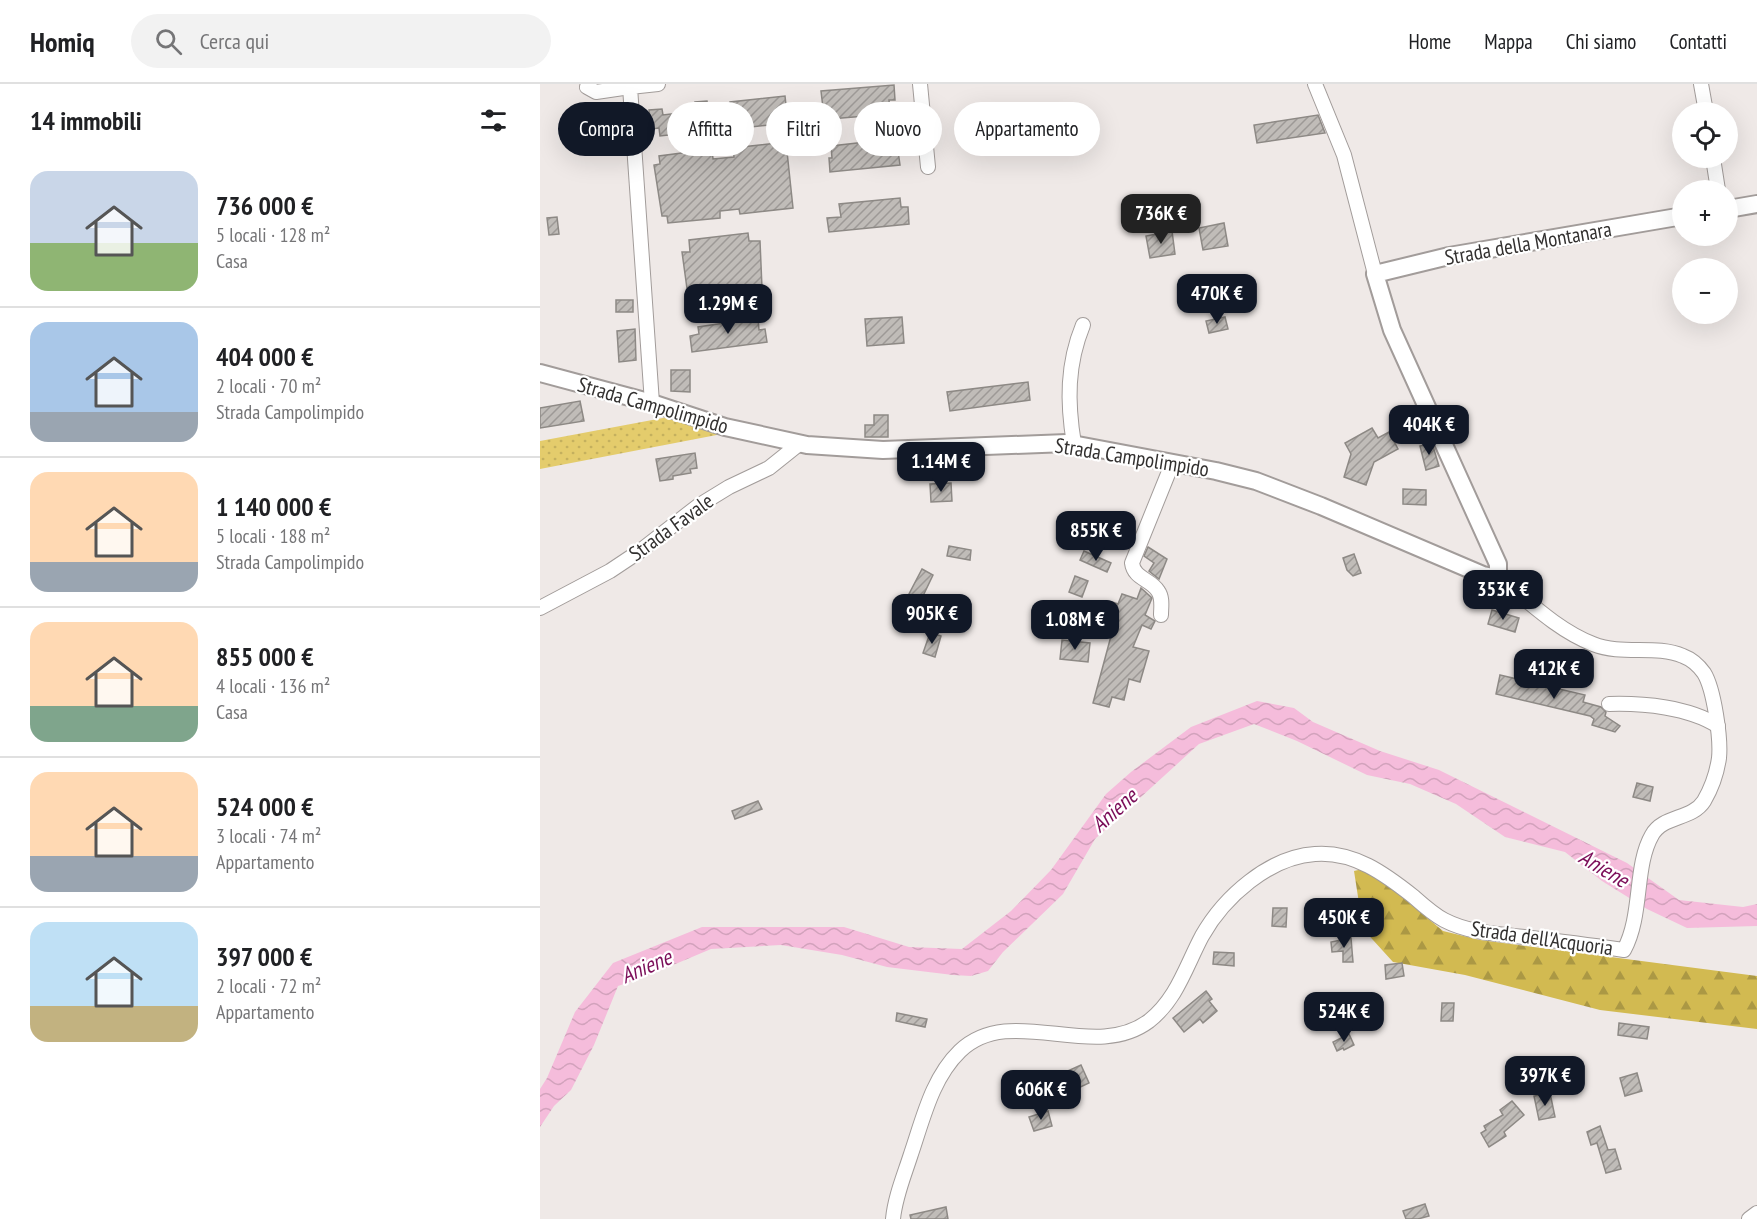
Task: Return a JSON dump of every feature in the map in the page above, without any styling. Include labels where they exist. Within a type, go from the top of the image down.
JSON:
[{"type":"street","points":[[588,84],[587,87],[596,92],[658,84]]},
{"type":"street","points":[[920,84],[928,167]]},
{"type":"street","points":[[1315,84],[1344,155],[1392,330],[1498,564],[1497,576],[1552,621],[1592,644],[1620,651],[1671,652],[1690,660],[1702,670],[1708,681],[1718,726]]},
{"type":"street","points":[[1701,84],[1704,102]]},
{"type":"street","points":[[630,87],[652,403]]},
{"type":"street","points":[[1738,207],[1757,204]]},
{"type":"street","name":"Strada della Montanara","points":[[1375,274],[1449,256],[1672,218]]},
{"type":"street","points":[[1074,444],[1069,408],[1070,377],[1073,353],[1083,325]]},
{"type":"street","name":"Strada Campolimpido","points":[[540,373],[652,403],[725,427],[799,444],[883,450],[1074,444],[1216,471],[1262,483],[1483,574],[1497,576]]},
{"type":"street","name":"Strada Favale","points":[[540,608],[610,571],[698,506],[729,487],[774,465],[799,444]]},
{"type":"street","points":[[1161,615],[1161,599],[1158,591],[1135,573],[1132,563],[1172,464]]},
{"type":"street","points":[[1609,704],[1652,705],[1696,716],[1718,726]]},
{"type":"street","name":"Strada dell'Acquoria","points":[[893,1219],[897,1196],[932,1092],[943,1072],[960,1051],[976,1039],[1001,1031],[1016,1030],[1094,1037],[1114,1035],[1139,1027],[1163,1008],[1173,995],[1218,912],[1260,875],[1293,858],[1313,854],[1330,854],[1356,859],[1398,885],[1443,920],[1471,930],[1624,950],[1635,917],[1647,847],[1655,830],[1665,822],[1691,812],[1704,801],[1719,762],[1718,726]]},
{"type":"street","points":[[1749,1219],[1757,1213]]},
{"type":"shaded area","points":[[679,415],[727,433],[540,469],[540,441]]},
{"type":"green space","points":[[1367,868],[1443,931],[1480,940],[1757,976],[1757,1029],[1600,1010],[1465,975],[1393,962],[1363,929],[1354,871]]},
{"type":"water","name":"Aniene","points":[[1257,701],[1294,708],[1313,722],[1380,751],[1439,770],[1627,863],[1679,900],[1743,907],[1757,904],[1757,926],[1687,928],[1647,909],[1602,881],[1565,852],[1505,837],[1456,804],[1410,784],[1367,775],[1297,741],[1254,724],[1199,744],[1095,839],[1063,894],[1003,952],[988,971],[971,976],[887,967],[842,955],[781,945],[711,949],[618,986],[594,1045],[571,1090],[554,1106],[540,1127],[540,1089],[547,1078],[575,1012],[613,963],[702,927],[844,927],[909,947],[962,949],[1011,911],[1051,870],[1106,794],[1131,772],[1191,727]]},
{"type":"building","points":[[894,85],[895,100],[854,102],[854,117],[842,118],[842,102],[822,102],[821,91]]},
{"type":"building","points":[[785,96],[786,102],[766,102],[766,125],[754,127],[754,102],[730,102]]},
{"type":"building","points":[[662,109],[663,115],[667,115],[667,135],[660,136],[659,128],[655,128],[655,110]]},
{"type":"building","points":[[1318,115],[1325,133],[1257,143],[1254,125]]},
{"type":"building","points":[[854,143],[854,156],[899,156],[900,165],[830,172],[829,158],[842,156],[842,145]]},
{"type":"building","points":[[766,144],[766,156],[787,156],[793,208],[740,214],[739,209],[720,211],[720,218],[668,223],[667,216],[662,216],[654,165],[660,164],[659,156],[713,156],[713,159],[754,156],[754,146]]},
{"type":"building","points":[[900,198],[901,207],[908,207],[909,224],[829,232],[827,218],[841,217],[839,204]]},
{"type":"building","points":[[557,217],[559,234],[549,235],[547,218]]},
{"type":"building","points":[[1224,223],[1228,246],[1203,250],[1199,228]]},
{"type":"building","points":[[1172,231],[1175,254],[1150,258],[1146,236]]},
{"type":"building","points":[[748,233],[749,241],[760,241],[762,288],[755,289],[756,302],[695,307],[694,295],[688,296],[682,252],[690,252],[689,240]]},
{"type":"building","points":[[616,300],[633,300],[633,312],[616,312]]},
{"type":"building","points":[[902,317],[904,343],[867,346],[865,319]]},
{"type":"building","points":[[1225,317],[1228,329],[1209,333],[1206,321]]},
{"type":"building","points":[[758,318],[759,330],[765,329],[767,342],[692,352],[690,336],[699,334],[698,327]]},
{"type":"building","points":[[635,329],[636,360],[619,362],[617,331]]},
{"type":"building","points":[[671,370],[690,370],[690,392],[671,391]]},
{"type":"building","points":[[1028,382],[1030,400],[950,411],[947,392]]},
{"type":"building","points":[[580,401],[584,421],[540,428],[540,408]]},
{"type":"building","points":[[874,415],[888,415],[888,437],[865,437],[865,425],[874,425]]},
{"type":"building","points":[[1372,428],[1378,438],[1389,432],[1398,449],[1374,462],[1366,485],[1344,477],[1351,454],[1345,443]]},
{"type":"building","points":[[1432,443],[1439,466],[1426,470],[1420,446]]},
{"type":"building","points":[[695,453],[697,468],[690,469],[691,473],[660,481],[656,459]]},
{"type":"building","points":[[951,483],[952,501],[931,502],[930,484]]},
{"type":"building","points":[[1403,489],[1426,490],[1426,505],[1403,504]]},
{"type":"building","points":[[949,546],[971,550],[970,560],[947,556]]},
{"type":"building","points":[[1148,547],[1167,559],[1159,579],[1149,571],[1154,563],[1144,556]]},
{"type":"building","points":[[1084,551],[1111,563],[1107,572],[1080,560]]},
{"type":"building","points":[[1354,554],[1361,573],[1353,576],[1347,570],[1343,558]]},
{"type":"building","points":[[922,569],[933,575],[921,600],[909,594]]},
{"type":"building","points":[[1075,576],[1088,581],[1082,597],[1069,592]]},
{"type":"building","points":[[1141,588],[1152,598],[1145,615],[1155,621],[1151,629],[1142,625],[1133,647],[1149,651],[1140,682],[1129,679],[1124,700],[1112,697],[1109,707],[1093,703],[1111,636],[1108,634],[1112,623],[1105,620],[1112,602],[1118,604],[1122,594],[1137,599]]},
{"type":"building","points":[[1492,610],[1519,618],[1515,632],[1488,624]]},
{"type":"building","points":[[930,633],[941,636],[935,657],[923,653]]},
{"type":"building","points":[[1062,640],[1090,643],[1088,662],[1060,659]]},
{"type":"building","points":[[1500,675],[1585,695],[1583,702],[1601,707],[1606,712],[1605,716],[1620,726],[1615,732],[1592,725],[1594,719],[1590,716],[1496,694]]},
{"type":"building","points":[[1637,783],[1653,787],[1650,801],[1633,797]]},
{"type":"building","points":[[758,801],[762,809],[735,819],[732,811]]},
{"type":"building","points":[[1273,908],[1287,908],[1286,927],[1272,926]]},
{"type":"building","points":[[1351,938],[1353,962],[1343,962],[1343,951],[1332,952],[1331,942]]},
{"type":"building","points":[[1214,952],[1234,953],[1234,966],[1213,964]]},
{"type":"building","points":[[1402,963],[1404,976],[1386,979],[1385,965]]},
{"type":"building","points":[[1206,991],[1212,999],[1209,1001],[1217,1011],[1203,1023],[1200,1019],[1184,1032],[1173,1018]]},
{"type":"building","points":[[1442,1003],[1454,1003],[1453,1021],[1441,1021]]},
{"type":"building","points":[[897,1013],[927,1019],[925,1027],[896,1021]]},
{"type":"building","points":[[1619,1023],[1649,1027],[1647,1039],[1618,1035]]},
{"type":"building","points":[[1349,1034],[1354,1045],[1337,1051],[1333,1042]]},
{"type":"building","points":[[1081,1065],[1089,1083],[1072,1091],[1063,1073]]},
{"type":"building","points":[[1637,1073],[1642,1091],[1625,1096],[1620,1078]]},
{"type":"building","points":[[1550,1093],[1555,1117],[1539,1120],[1534,1096]]},
{"type":"building","points":[[1512,1101],[1524,1115],[1504,1132],[1506,1136],[1489,1147],[1481,1133],[1486,1130],[1484,1126],[1503,1115],[1500,1110]]},
{"type":"building","points":[[1048,1111],[1052,1126],[1034,1131],[1029,1117]]},
{"type":"building","points":[[1600,1126],[1608,1150],[1615,1149],[1621,1169],[1606,1173],[1597,1143],[1591,1145],[1587,1132]]},
{"type":"building","points":[[1425,1204],[1429,1216],[1406,1219],[1403,1211]]},
{"type":"building","points":[[946,1207],[948,1219],[911,1219],[910,1215]]}]
